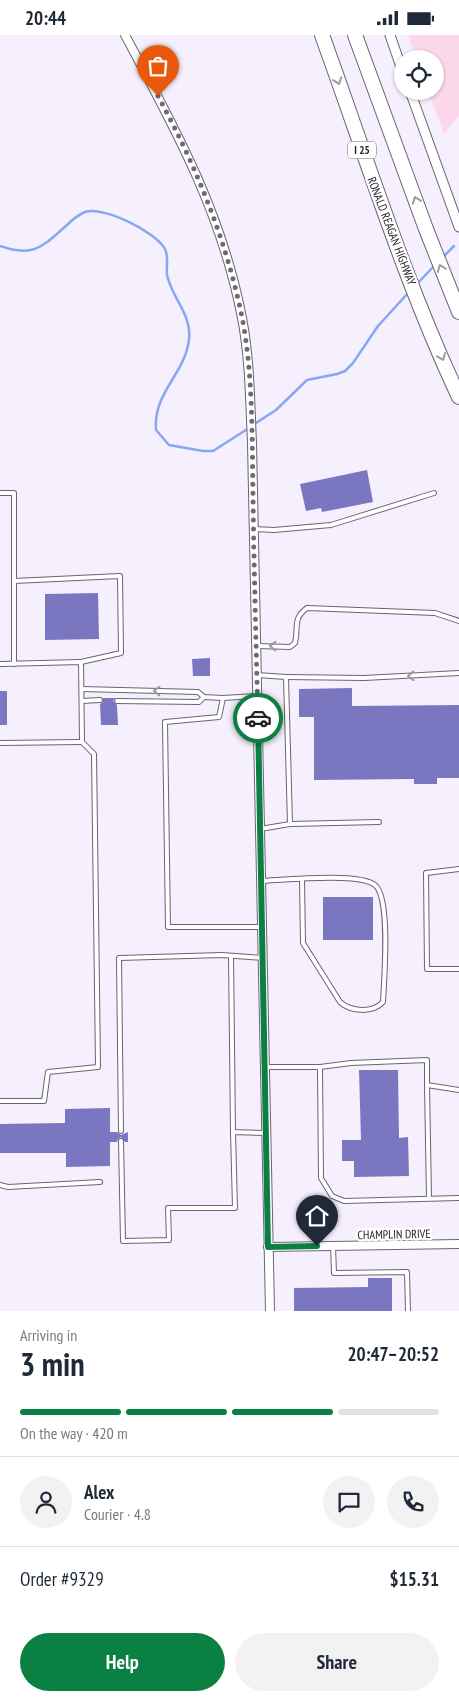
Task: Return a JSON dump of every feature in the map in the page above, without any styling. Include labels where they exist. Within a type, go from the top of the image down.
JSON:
[{"type":"highway","name":"RONALD REAGAN HIGHWAY","points":[[322,35],[372,181],[425,317],[459,397]]},
{"type":"highway","name":"I 25","points":[[355,35],[459,312]]},
{"type":"street","points":[[125,35],[182,141],[206,194],[233,281],[242,319],[252,443],[270,1311]]},
{"type":"street","points":[[390,35],[395,50]]},
{"type":"street","points":[[413,100],[459,227]]},
{"type":"street","name":"CHAMPLIN DRIVE","points":[[268,1247],[459,1244]]},
{"type":"lane","points":[[0,493],[14,493],[14,664]]},
{"type":"lane","points":[[254,529],[274,530],[331,525],[434,493]]},
{"type":"lane","points":[[0,664],[81,662],[122,653],[120,576],[14,581]]},
{"type":"lane","points":[[256,646],[290,647],[295,643],[296,623],[299,613],[307,607],[435,613],[459,621]]},
{"type":"lane","points":[[0,1101],[44,1101],[48,1072],[98,1067],[94,754],[82,742],[81,662]]},
{"type":"lane","points":[[257,675],[364,678],[459,673]]},
{"type":"lane","points":[[286,677],[290,824]]},
{"type":"lane","points":[[82,689],[198,692],[204,697],[223,699],[257,695]]},
{"type":"lane","points":[[118,701],[199,702],[204,697]]},
{"type":"lane","points":[[223,699],[219,717],[165,722],[168,927],[262,927]]},
{"type":"lane","points":[[82,701],[100,701]]},
{"type":"lane","points":[[0,743],[82,742]]},
{"type":"lane","points":[[260,829],[290,824],[379,822]]},
{"type":"lane","points":[[459,869],[426,873],[426,892],[427,969],[459,969]]},
{"type":"lane","points":[[261,881],[346,878],[365,880],[376,886],[382,900],[385,925],[383,1002],[378,1007],[362,1010],[345,1007],[303,943],[302,880]]},
{"type":"lane","points":[[121,1141],[123,1241],[168,1240],[168,1208],[235,1208],[231,956]]},
{"type":"lane","points":[[121,1131],[119,958],[231,956],[263,958]]},
{"type":"lane","points":[[265,1067],[320,1067],[351,1063],[427,1061],[429,1198]]},
{"type":"lane","points":[[320,1067],[321,1178],[332,1196],[344,1201],[459,1198]]},
{"type":"lane","points":[[427,1085],[459,1090]]},
{"type":"lane","points":[[233,1132],[266,1133]]},
{"type":"lane","points":[[0,1185],[8,1187],[100,1182]]},
{"type":"lane","points":[[333,1246],[334,1273],[407,1272],[408,1311]]},
{"type":"shaded area","points":[[408,35],[459,35],[459,116],[444,134],[431,100],[444,100],[444,50],[413,50]]},
{"type":"building","points":[[367,470],[373,502],[322,512],[321,508],[306,511],[300,484]]},
{"type":"building","points":[[98,593],[99,639],[45,640],[45,594]]},
{"type":"building","points":[[210,658],[210,676],[193,676],[192,659]]},
{"type":"building","points":[[352,688],[352,706],[459,705],[459,778],[437,778],[437,784],[414,784],[414,779],[314,780],[314,717],[299,717],[299,689]]},
{"type":"building","points":[[0,691],[7,691],[7,725],[0,725]]},
{"type":"building","points":[[103,698],[115,698],[113,701],[117,705],[118,725],[101,725],[100,704],[103,702]]},
{"type":"building","points":[[323,897],[373,897],[373,940],[323,940]]},
{"type":"building","points":[[359,1070],[398,1070],[399,1138],[408,1137],[409,1176],[354,1177],[354,1161],[342,1161],[342,1140],[361,1140]]},
{"type":"building","points":[[110,1108],[110,1132],[117,1132],[121,1135],[128,1132],[128,1142],[125,1142],[121,1137],[117,1142],[110,1142],[110,1166],[66,1167],[66,1153],[0,1153],[0,1124],[65,1123],[65,1109]]},
{"type":"building","points":[[368,1278],[392,1278],[392,1311],[294,1311],[294,1288],[368,1287]]},
{"type":"waterway","points":[[0,246],[21,251],[37,248],[51,239],[78,216],[85,212],[94,211],[129,222],[151,235],[165,249],[167,275],[185,314],[189,330],[187,351],[159,405],[156,417],[156,430],[169,445],[213,451],[249,428]]},
{"type":"waterway","points":[[442,258],[454,246]]},
{"type":"waterway","points":[[416,285],[435,265]]},
{"type":"waterway","points":[[253,425],[276,410],[307,380],[345,371],[353,363],[378,326],[409,292]]},
{"type":"way so far","points":[[158,96],[182,141],[206,194],[233,281],[242,319],[252,443],[258,718]]},
{"type":"route","points":[[258,718],[268,1247],[317,1246]]}]
